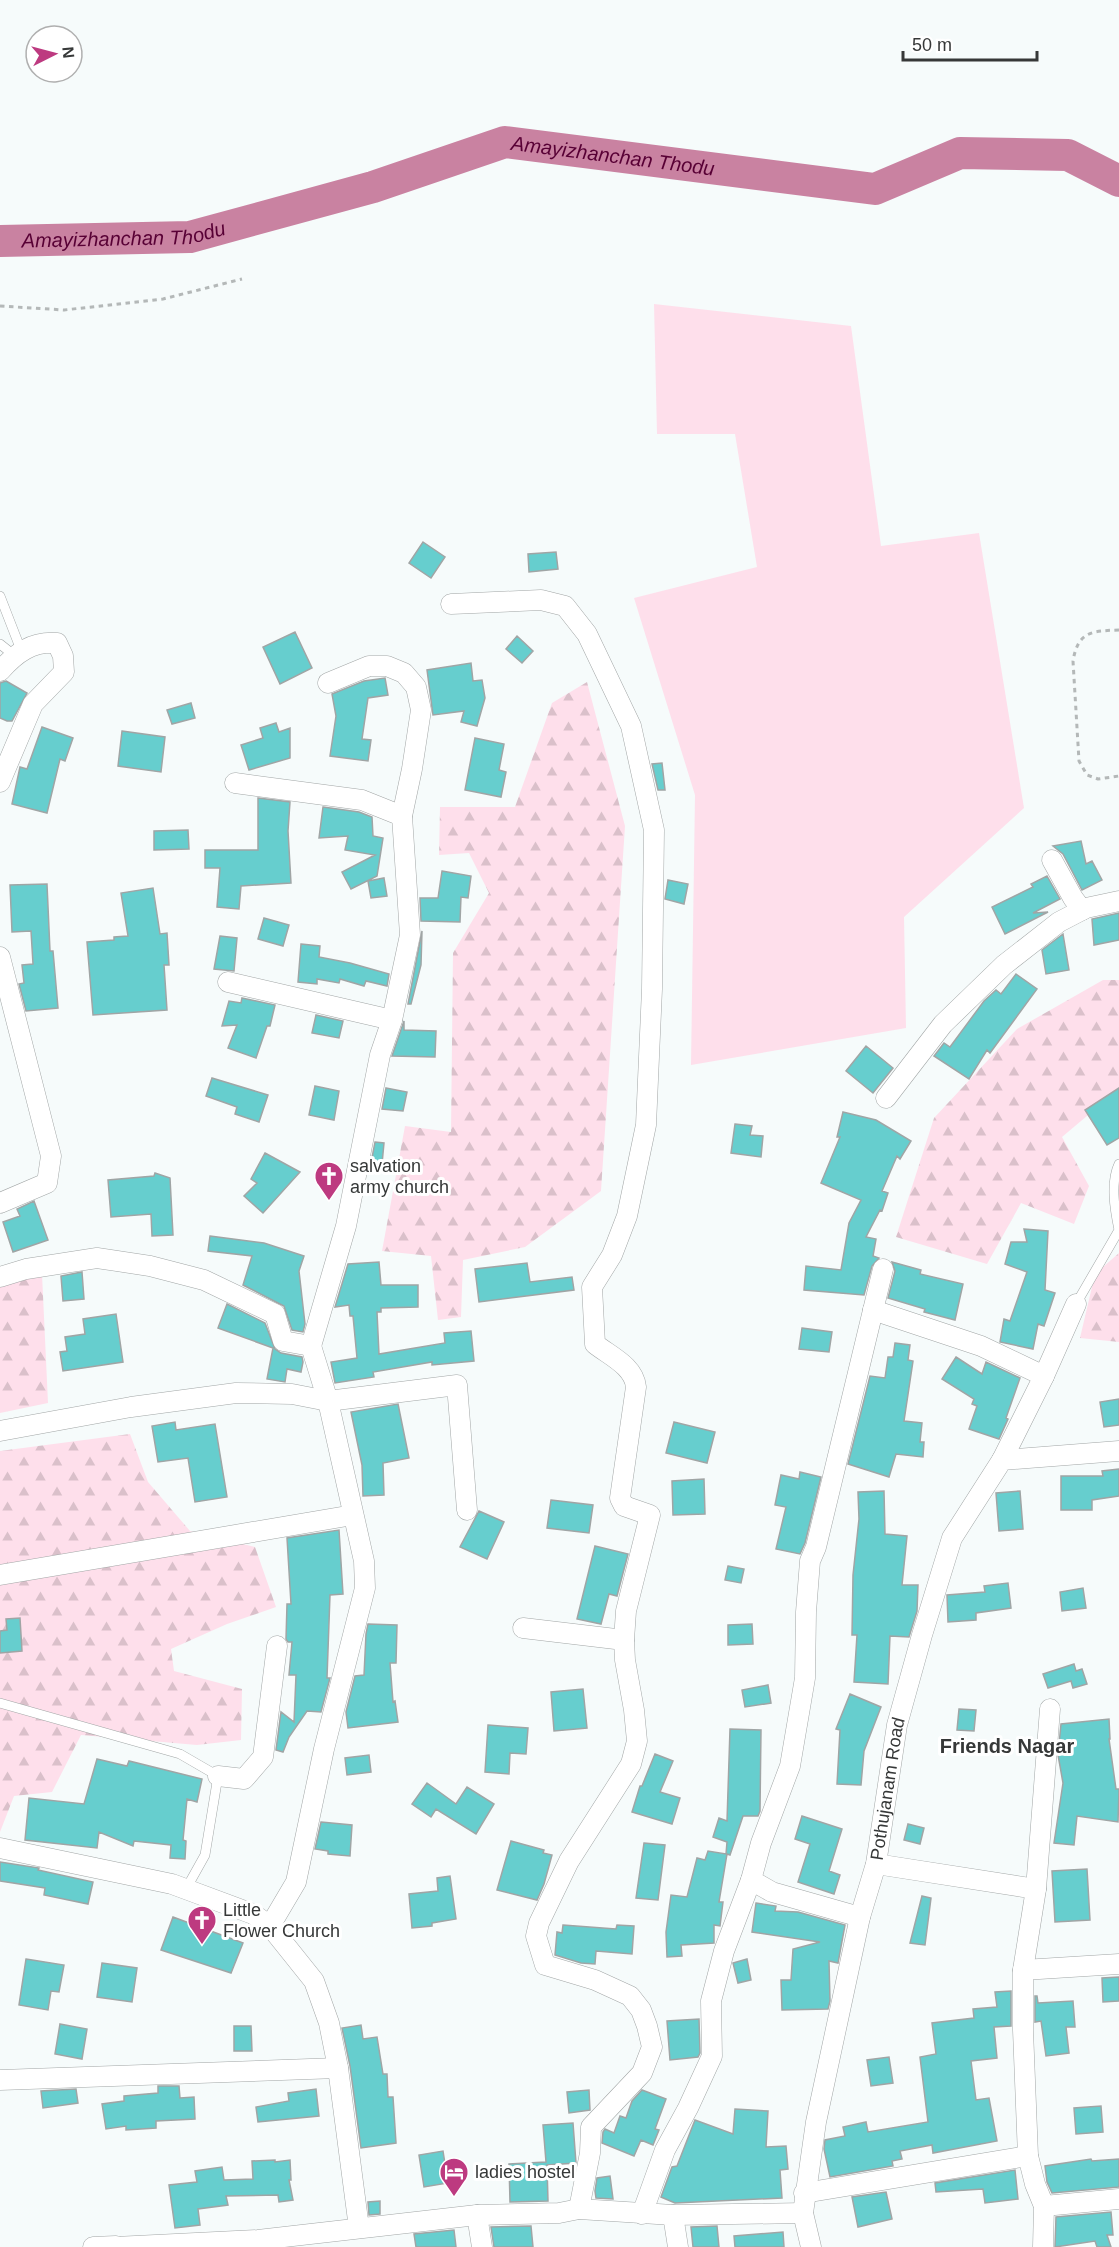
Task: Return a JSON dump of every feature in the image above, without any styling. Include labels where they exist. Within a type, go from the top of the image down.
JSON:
[{"type":"street","points":[[451,604],[541,600],[565,606],[587,634],[631,726],[654,830],[652,989],[646,1125],[627,1216],[612,1255],[592,1287],[595,1344],[631,1371],[635,1377],[636,1386],[620,1498],[624,1506],[650,1515],[626,1611],[624,1640],[637,1741],[631,1764],[569,1861],[539,1923],[536,1936],[545,1965],[595,1980],[630,1996],[641,2010],[652,2048],[642,2073],[591,2127],[590,2153],[579,2210]]},
{"type":"street","points":[[0,671],[12,650],[44,642],[57,643],[63,656],[64,672],[33,704],[0,782]]},
{"type":"street","points":[[270,1926],[296,1882],[324,1749],[365,1588],[364,1561],[328,1401],[311,1347],[346,1226],[380,1055],[392,1020],[410,935],[402,816],[421,710],[416,687],[404,674],[387,666],[369,666],[328,682]]},
{"type":"street","points":[[235,783],[362,800],[402,816]]},
{"type":"street","points":[[1052,860],[1082,910]]},
{"type":"street","points":[[886,1098],[944,1024],[1004,965],[1059,922],[1082,910],[1119,902]]},
{"type":"street","points":[[0,957],[51,1156],[48,1183],[0,1203]]},
{"type":"street","points":[[228,982],[392,1020]]},
{"type":"street","points":[[0,1277],[26,1269],[97,1258],[150,1266],[204,1280],[275,1314],[283,1341],[311,1347]]},
{"type":"street","points":[[642,2214],[665,2150],[712,2056],[711,2001],[724,1951],[751,1880],[760,1843],[790,1766],[805,1678],[810,1561],[816,1547],[883,1269]]},
{"type":"street","name":"Pothujanam Road","points":[[811,2247],[803,2213],[804,2193],[816,2122],[860,1917],[876,1864],[897,1725],[925,1624],[952,1538],[1002,1460],[1044,1376],[1076,1304]]},
{"type":"street","points":[[873,1310],[981,1346],[1044,1376]]},
{"type":"street","points":[[0,1431],[131,1407],[236,1393],[291,1394],[328,1401],[457,1385],[467,1509]]},
{"type":"street","points":[[1002,1460],[1119,1451]]},
{"type":"street","points":[[0,1575],[353,1515]]},
{"type":"street","points":[[523,1628],[624,1640]]},
{"type":"street","points":[[218,1776],[244,1779],[263,1757],[277,1646]]},
{"type":"street","points":[[1043,2247],[1044,2206],[1035,2184],[1028,2156],[1023,1970],[1036,1889],[1050,1709]]},
{"type":"street","points":[[0,1848],[172,1884],[253,1914],[270,1926],[314,1981],[329,2023],[338,2068],[359,2229]]},
{"type":"street","points":[[876,1864],[1036,1889]]},
{"type":"street","points":[[751,1880],[772,1892],[860,1917]]},
{"type":"street","points":[[1023,1970],[1119,1964]]},
{"type":"street","points":[[0,2080],[338,2068]]},
{"type":"street","points":[[804,2193],[1028,2156]]},
{"type":"street","points":[[1044,2206],[1119,2199]]},
{"type":"street","points":[[93,2247],[259,2243],[477,2216],[579,2210],[673,2215],[803,2213]]},
{"type":"street","points":[[673,2215],[678,2247]]},
{"type":"street","points":[[477,2216],[482,2247]]},
{"type":"lane","points":[[0,596],[12,650]]},
{"type":"lane","points":[[1076,1304],[1119,1230],[1115,1180],[1119,1164]]},
{"type":"lane","points":[[0,1703],[180,1754],[218,1776],[206,1855],[186,1889]]},
{"type":"path","points":[[0,306],[64,310],[163,299],[242,279]]},
{"type":"path","points":[[1119,630],[1083,636],[1076,646],[1073,661],[1079,761],[1087,775],[1098,778],[1119,776]]},
{"type":"green space","points":[[654,304],[851,326],[881,546],[979,533],[1024,808],[904,917],[906,1028],[691,1065],[695,795],[634,598],[757,567],[735,434],[657,434]]},
{"type":"green space","points":[[587,682],[625,826],[601,1191],[525,1247],[463,1260],[461,1317],[438,1320],[431,1256],[382,1251],[405,1126],[451,1132],[453,953],[489,893],[469,853],[439,855],[440,807],[515,807],[552,703]]},
{"type":"green space","points":[[1103,980],[1119,980],[1119,1089],[1062,1137],[1089,1186],[1074,1224],[1021,1203],[987,1264],[896,1237],[934,1118],[1017,1029]]},
{"type":"green space","points":[[1119,1253],[1119,1342],[1080,1338],[1095,1274]]},
{"type":"green space","points":[[42,1274],[48,1403],[0,1413],[0,1287]]},
{"type":"green space","points":[[130,1434],[148,1482],[190,1531],[255,1547],[276,1607],[227,1624],[171,1649],[174,1671],[242,1689],[241,1740],[197,1745],[81,1735],[52,1792],[14,1796],[0,1832],[0,1451]]},
{"type":"building","points":[[423,542],[445,557],[431,578],[409,563]]},
{"type":"building","points":[[556,552],[558,569],[529,572],[528,554]]},
{"type":"building","points":[[295,632],[312,668],[280,684],[263,647]]},
{"type":"building","points":[[517,636],[533,651],[522,663],[506,649]]},
{"type":"building","points":[[471,663],[473,681],[482,680],[485,698],[477,726],[461,722],[464,711],[433,715],[427,670]]},
{"type":"building","points":[[385,678],[388,695],[368,698],[362,739],[371,740],[368,761],[330,756],[336,716],[332,694],[364,681]]},
{"type":"building","points":[[6,681],[27,693],[12,721],[0,718],[0,683]]},
{"type":"building","points":[[191,703],[195,718],[172,724],[167,710]]},
{"type":"building","points":[[276,723],[279,732],[290,728],[290,758],[249,770],[241,745],[263,738],[260,728]]},
{"type":"building","points":[[42,727],[73,738],[65,761],[60,759],[47,813],[12,804],[20,767],[27,769]]},
{"type":"building","points":[[122,731],[165,737],[161,772],[118,766]]},
{"type":"building","points":[[475,738],[504,744],[499,770],[506,772],[501,797],[465,790]]},
{"type":"building","points":[[662,763],[665,790],[658,790],[652,764]]},
{"type":"building","points":[[258,798],[290,802],[288,831],[291,883],[241,886],[239,909],[217,907],[220,868],[205,868],[205,850],[258,850]]},
{"type":"building","points":[[323,807],[359,812],[372,817],[373,836],[383,838],[377,876],[351,889],[342,872],[375,855],[345,850],[348,836],[319,838]]},
{"type":"building","points":[[188,830],[189,849],[154,850],[154,831]]},
{"type":"building","points":[[1081,841],[1086,864],[1092,861],[1102,880],[1082,890],[1063,854],[1053,846]]},
{"type":"building","points":[[442,871],[471,876],[468,898],[461,897],[460,922],[421,921],[420,898],[438,898]]},
{"type":"building","points":[[1047,876],[1060,899],[1033,913],[1048,912],[1005,934],[992,907],[1033,887],[1031,884]]},
{"type":"building","points":[[384,878],[387,896],[371,898],[368,881]]},
{"type":"building","points":[[668,880],[688,884],[684,904],[665,899]]},
{"type":"building","points":[[47,884],[50,951],[53,951],[58,1008],[26,1011],[19,984],[24,983],[22,965],[33,964],[31,931],[12,932],[10,885]]},
{"type":"building","points":[[153,888],[160,934],[167,933],[169,965],[164,965],[167,1010],[93,1015],[87,942],[114,940],[114,937],[128,936],[121,893]]},
{"type":"building","points":[[1119,913],[1119,940],[1094,945],[1092,919]]},
{"type":"building","points":[[264,918],[289,925],[283,946],[258,939]]},
{"type":"building","points":[[422,931],[421,965],[411,1004],[408,1004]]},
{"type":"building","points":[[1063,934],[1069,970],[1046,974],[1042,950]]},
{"type":"building","points":[[220,936],[237,938],[234,971],[214,969]]},
{"type":"building","points":[[301,944],[320,946],[319,957],[389,974],[387,986],[366,981],[364,986],[340,979],[339,983],[317,979],[317,984],[298,982]]},
{"type":"building","points":[[1016,974],[1037,989],[990,1053],[987,1050],[969,1079],[934,1056],[944,1043],[950,1047],[984,1001],[996,990],[1001,994]]},
{"type":"building","points":[[242,998],[275,1005],[270,1026],[267,1026],[256,1058],[228,1048],[237,1025],[222,1026],[229,1001],[241,1003]]},
{"type":"building","points":[[316,1015],[343,1021],[339,1038],[312,1033]]},
{"type":"building","points":[[404,1021],[404,1030],[436,1031],[435,1057],[392,1056]]},
{"type":"building","points":[[866,1046],[893,1068],[873,1093],[846,1071]]},
{"type":"building","points":[[212,1078],[268,1095],[259,1122],[235,1114],[237,1107],[206,1096]]},
{"type":"building","points":[[315,1086],[339,1091],[334,1120],[309,1115]]},
{"type":"building","points":[[386,1088],[407,1092],[403,1111],[382,1109]]},
{"type":"building","points":[[1119,1088],[1119,1138],[1107,1145],[1085,1110]]},
{"type":"building","points":[[843,1112],[876,1120],[911,1141],[900,1159],[897,1156],[882,1191],[888,1193],[882,1211],[880,1210],[866,1237],[876,1239],[873,1256],[879,1258],[872,1266],[864,1295],[804,1290],[806,1266],[841,1270],[849,1223],[861,1200],[821,1183],[840,1137],[837,1137]]},
{"type":"building","points":[[735,1124],[752,1126],[750,1135],[763,1136],[761,1157],[731,1153]]},
{"type":"building","points":[[375,1142],[384,1143],[382,1164],[371,1163]]},
{"type":"building","points":[[265,1153],[300,1172],[263,1213],[244,1196],[257,1183],[251,1179]]},
{"type":"building","points":[[155,1173],[170,1178],[173,1235],[152,1236],[151,1214],[111,1217],[108,1180],[154,1176]]},
{"type":"building","points":[[34,1201],[48,1240],[13,1252],[3,1222],[20,1216],[17,1209]]},
{"type":"building","points":[[1024,1229],[1048,1231],[1045,1290],[1055,1293],[1044,1326],[1038,1324],[1033,1349],[1000,1342],[1004,1319],[1010,1321],[1027,1272],[1005,1264],[1011,1242],[1027,1242]]},
{"type":"building","points":[[210,1236],[264,1243],[304,1256],[299,1271],[305,1324],[303,1332],[292,1330],[284,1306],[243,1285],[252,1256],[208,1251]]},
{"type":"building","points":[[379,1262],[381,1285],[418,1285],[418,1307],[381,1308],[381,1312],[377,1312],[379,1354],[445,1343],[444,1333],[471,1331],[474,1361],[432,1365],[432,1362],[373,1372],[374,1377],[335,1383],[331,1362],[357,1358],[353,1316],[350,1316],[349,1305],[335,1307],[348,1264]]},
{"type":"building","points":[[892,1262],[921,1270],[920,1274],[963,1284],[955,1320],[924,1312],[925,1309],[888,1298],[895,1271]]},
{"type":"building","points":[[527,1263],[530,1282],[572,1277],[574,1290],[479,1302],[475,1269]]},
{"type":"building","points":[[82,1272],[84,1299],[63,1301],[61,1276]]},
{"type":"building","points":[[227,1304],[265,1323],[275,1349],[281,1353],[302,1357],[301,1372],[287,1369],[285,1382],[267,1379],[273,1348],[218,1328]]},
{"type":"building","points":[[116,1314],[123,1362],[63,1371],[60,1352],[67,1351],[65,1337],[85,1334],[83,1319]]},
{"type":"building","points":[[802,1328],[832,1332],[829,1352],[799,1349]]},
{"type":"building","points":[[895,1343],[910,1345],[908,1360],[913,1361],[904,1421],[922,1423],[920,1442],[924,1442],[923,1457],[896,1454],[889,1477],[848,1464],[870,1376],[885,1378],[888,1357],[893,1357]]},
{"type":"building","points":[[956,1357],[982,1374],[986,1362],[1020,1378],[1006,1418],[1008,1419],[999,1439],[969,1429],[977,1406],[972,1404],[974,1399],[942,1379]]},
{"type":"building","points":[[1119,1399],[1119,1425],[1104,1427],[1100,1402]]},
{"type":"building","points":[[398,1404],[409,1458],[383,1463],[384,1495],[363,1496],[362,1465],[351,1412]]},
{"type":"building","points":[[175,1422],[176,1430],[215,1424],[227,1497],[195,1502],[188,1458],[158,1462],[152,1426]]},
{"type":"building","points":[[674,1422],[715,1432],[707,1463],[666,1453]]},
{"type":"building","points":[[1119,1469],[1119,1496],[1092,1500],[1092,1510],[1061,1510],[1061,1476],[1103,1476],[1102,1471]]},
{"type":"building","points":[[800,1472],[821,1477],[805,1543],[800,1554],[776,1549],[786,1507],[775,1505],[781,1475],[799,1479]]},
{"type":"building","points":[[704,1479],[705,1514],[673,1515],[672,1481]]},
{"type":"building","points":[[884,1491],[885,1534],[907,1536],[902,1585],[918,1585],[917,1611],[909,1637],[890,1636],[888,1684],[854,1682],[857,1635],[852,1635],[853,1575],[859,1519],[858,1492]]},
{"type":"building","points":[[1020,1491],[1023,1529],[999,1531],[996,1493]]},
{"type":"building","points":[[551,1500],[593,1505],[589,1533],[547,1528]]},
{"type":"building","points":[[479,1511],[504,1522],[487,1559],[460,1547]]},
{"type":"building","points":[[339,1530],[343,1594],[330,1595],[327,1678],[330,1678],[321,1712],[307,1711],[289,1737],[283,1752],[276,1750],[281,1712],[294,1722],[296,1675],[289,1675],[292,1642],[286,1639],[287,1604],[291,1604],[287,1538]]},
{"type":"building","points":[[595,1546],[628,1554],[617,1596],[609,1594],[601,1624],[577,1619]]},
{"type":"building","points":[[728,1566],[744,1569],[741,1583],[725,1580]]},
{"type":"building","points":[[1008,1583],[1011,1608],[976,1613],[976,1620],[948,1622],[947,1595],[985,1592],[984,1586]]},
{"type":"building","points":[[1083,1588],[1086,1608],[1062,1611],[1060,1592]]},
{"type":"building","points":[[20,1618],[22,1651],[0,1653],[0,1631],[7,1630],[6,1619]]},
{"type":"building","points":[[368,1624],[397,1625],[396,1663],[390,1663],[393,1702],[395,1701],[398,1722],[348,1728],[346,1712],[355,1676],[364,1675]]},
{"type":"building","points":[[752,1624],[753,1644],[728,1645],[728,1625]]},
{"type":"building","points":[[1074,1664],[1076,1671],[1082,1669],[1087,1684],[1073,1688],[1071,1681],[1048,1688],[1043,1674]]},
{"type":"building","points":[[768,1685],[771,1703],[745,1707],[742,1690]]},
{"type":"building","points":[[583,1689],[587,1728],[554,1731],[551,1692]]},
{"type":"building","points":[[850,1694],[881,1707],[864,1751],[861,1785],[837,1784],[840,1730],[836,1729]]},
{"type":"building","points":[[959,1709],[976,1710],[974,1731],[957,1730]]},
{"type":"building","points":[[1109,1719],[1109,1739],[1116,1789],[1119,1789],[1118,1822],[1077,1816],[1074,1845],[1054,1843],[1063,1783],[1058,1755],[1061,1724]]},
{"type":"building","points":[[488,1725],[528,1728],[526,1754],[510,1753],[509,1774],[485,1772]]},
{"type":"building","points":[[730,1729],[761,1730],[760,1811],[758,1816],[743,1816],[730,1855],[727,1854],[719,1902],[723,1902],[720,1926],[714,1925],[714,1943],[681,1945],[682,1956],[667,1957],[666,1932],[671,1895],[687,1897],[697,1858],[705,1860],[708,1851],[726,1854],[727,1842],[713,1837],[719,1818],[727,1821]]},
{"type":"building","points":[[655,1754],[673,1761],[660,1792],[680,1798],[672,1824],[632,1812],[640,1786],[642,1786]]},
{"type":"building","points":[[369,1755],[371,1772],[347,1775],[345,1758]]},
{"type":"building","points":[[97,1759],[127,1766],[129,1761],[202,1779],[197,1802],[187,1799],[183,1840],[186,1841],[185,1859],[170,1858],[171,1845],[134,1841],[133,1846],[99,1832],[97,1848],[25,1840],[29,1798],[84,1804]]},
{"type":"building","points":[[427,1783],[456,1804],[467,1787],[494,1804],[476,1834],[436,1809],[431,1817],[412,1804]]},
{"type":"building","points":[[802,1816],[842,1829],[829,1871],[840,1875],[834,1894],[798,1882],[810,1844],[795,1839]]},
{"type":"building","points":[[321,1822],[352,1825],[350,1856],[328,1854],[328,1851],[315,1849]]},
{"type":"building","points":[[908,1824],[924,1828],[920,1844],[904,1840]]},
{"type":"building","points":[[511,1841],[544,1850],[543,1853],[552,1855],[537,1900],[497,1890]]},
{"type":"building","points":[[644,1843],[665,1845],[658,1900],[636,1898]]},
{"type":"building","points":[[0,1862],[39,1868],[38,1870],[93,1882],[88,1904],[44,1895],[45,1888],[0,1881]]},
{"type":"building","points":[[1087,1869],[1090,1920],[1055,1922],[1052,1871]]},
{"type":"building","points":[[450,1876],[456,1919],[432,1923],[432,1926],[412,1928],[409,1894],[438,1891],[437,1878]]},
{"type":"building","points":[[922,1896],[931,1898],[925,1945],[910,1943]]},
{"type":"building","points":[[756,1903],[776,1906],[775,1911],[798,1912],[845,1925],[838,1963],[829,1961],[830,2001],[828,2009],[782,2010],[781,1980],[791,1980],[793,1949],[820,1942],[752,1932]]},
{"type":"building","name":"Little Flower Church","points":[[173,1917],[243,1943],[231,1973],[161,1950]]},
{"type":"building","points":[[563,1925],[616,1929],[617,1925],[634,1926],[632,1954],[596,1951],[595,1964],[581,1963],[555,1955],[557,1932],[562,1933]]},
{"type":"building","points":[[26,1959],[64,1965],[59,1992],[51,1991],[48,2010],[19,2005]]},
{"type":"building","points":[[747,1959],[751,1980],[738,1983],[733,1963]]},
{"type":"building","points":[[102,1963],[137,1968],[132,2002],[97,1997]]},
{"type":"building","points":[[1119,1977],[1119,2001],[1103,2002],[1102,1978]]},
{"type":"building","points":[[1011,1991],[1011,2026],[994,2027],[997,2058],[971,2061],[976,2100],[989,2098],[997,2141],[933,2153],[932,2145],[900,2151],[902,2159],[892,2161],[893,2166],[830,2177],[824,2149],[825,2140],[845,2136],[843,2127],[866,2122],[868,2132],[928,2122],[920,2057],[936,2054],[932,2023],[974,2018],[973,2009],[997,2007],[995,1992]]},
{"type":"building","points":[[1035,1996],[1037,1996],[1038,2003],[1073,2001],[1075,2027],[1066,2027],[1069,2053],[1046,2056],[1041,2021],[1035,2022]]},
{"type":"building","points":[[699,2019],[700,2053],[698,2057],[670,2060],[667,2021]]},
{"type":"building","points":[[60,2024],[87,2029],[82,2059],[55,2054]]},
{"type":"building","points":[[361,2025],[363,2039],[377,2037],[383,2074],[387,2074],[388,2097],[393,2097],[396,2143],[361,2148],[350,2066],[342,2028]]},
{"type":"building","points":[[234,2026],[251,2026],[252,2051],[234,2051]]},
{"type":"building","points":[[889,2057],[893,2083],[871,2086],[867,2060]]},
{"type":"building","points":[[158,2086],[179,2086],[180,2098],[194,2097],[195,2119],[156,2121],[156,2128],[126,2130],[126,2126],[106,2129],[102,2104],[124,2101],[124,2096],[158,2093]]},
{"type":"building","points":[[76,2089],[78,2103],[43,2108],[41,2091]]},
{"type":"building","points":[[316,2089],[319,2116],[258,2122],[256,2107],[289,2101],[288,2093]]},
{"type":"building","points":[[589,2090],[590,2110],[569,2113],[567,2092]]},
{"type":"building","points":[[642,2090],[666,2099],[655,2129],[659,2130],[653,2145],[641,2140],[634,2156],[602,2143],[603,2132],[605,2129],[614,2133],[620,2116],[626,2118],[632,2101]]},
{"type":"building","points":[[1101,2106],[1103,2132],[1076,2134],[1074,2108]]},
{"type":"building","points":[[735,2109],[768,2111],[766,2147],[786,2146],[788,2169],[780,2170],[782,2198],[675,2203],[661,2197],[672,2167],[677,2166],[695,2120],[733,2134]]},
{"type":"building","points":[[573,2123],[576,2163],[547,2165],[548,2201],[510,2202],[509,2164],[546,2162],[543,2125]]},
{"type":"building","points":[[443,2151],[448,2183],[424,2187],[419,2155]]},
{"type":"building","points":[[1091,2159],[1092,2161],[1119,2159],[1119,2187],[1052,2193],[1047,2182],[1045,2166]]},
{"type":"building","points":[[275,2160],[275,2162],[290,2160],[291,2180],[289,2180],[293,2200],[279,2202],[278,2195],[226,2196],[228,2205],[198,2209],[200,2225],[175,2228],[169,2185],[197,2182],[195,2171],[222,2167],[224,2180],[253,2179],[252,2161]]},
{"type":"building","points":[[1015,2170],[1018,2199],[985,2203],[983,2189],[936,2192],[935,2183]]},
{"type":"building","points":[[610,2176],[613,2199],[596,2198],[597,2178]]},
{"type":"building","points":[[886,2192],[892,2219],[858,2227],[852,2197]]},
{"type":"building","points":[[380,2201],[380,2214],[369,2215],[368,2202]]},
{"type":"building","points":[[1111,2212],[1113,2235],[1107,2235],[1111,2247],[1097,2247],[1095,2241],[1055,2247],[1056,2217]]},
{"type":"building","points":[[531,2226],[533,2247],[494,2247],[491,2227]]},
{"type":"building","points":[[717,2226],[719,2247],[693,2247],[691,2227]]},
{"type":"building","points":[[454,2230],[456,2247],[416,2247],[414,2234]]},
{"type":"building","points":[[783,2232],[784,2247],[735,2247],[734,2236]]},
{"type":"waterway","name":"Amayizhanchan Thodu","points":[[0,241],[190,237],[373,187],[505,142],[875,189],[960,153],[1068,155],[1119,181]]},
{"type":"place","name":"salvation army church","points":[[329,1202]]},
{"type":"place","name":"Little Flower Church","points":[[202,1946]]},
{"type":"place","name":"ladies hostel","points":[[454,2198]]},
{"type":"district","name":"Friends Nagar","points":[[1007,1746]]}]
